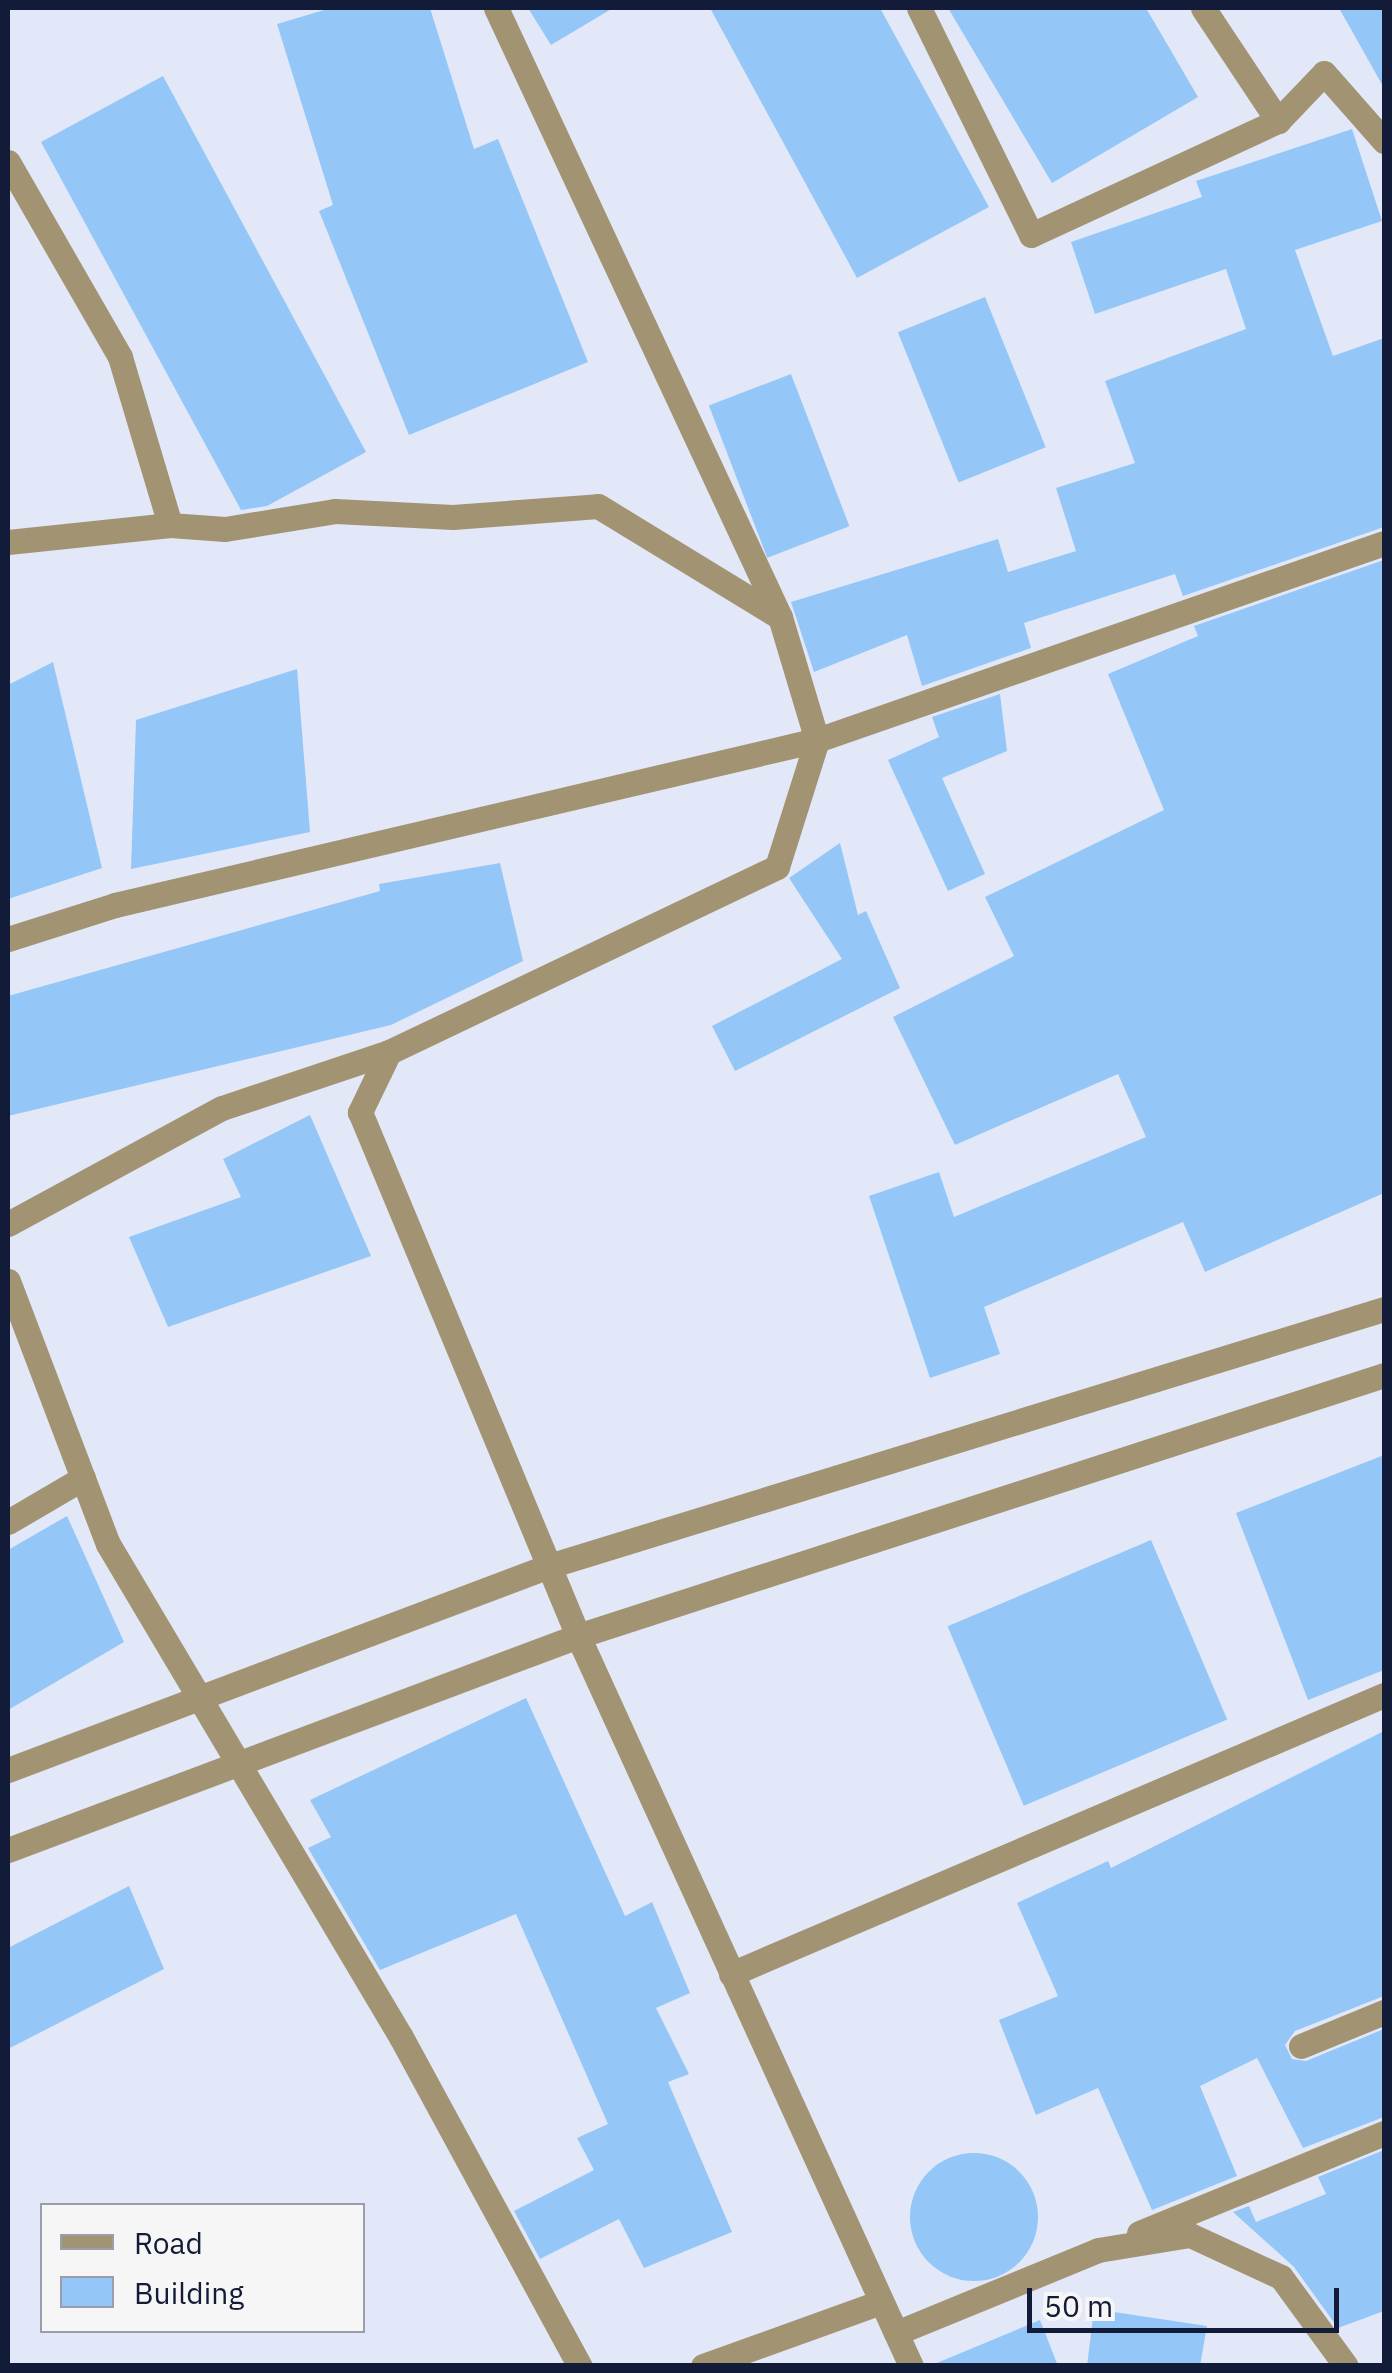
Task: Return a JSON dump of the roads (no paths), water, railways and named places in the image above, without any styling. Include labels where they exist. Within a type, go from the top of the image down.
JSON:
[{"type":"street","points":[[8,1224],[222,1108],[389,1052],[777,866],[817,740],[780,617],[496,8]]},
{"type":"street","points":[[920,8],[1031,236],[1278,121],[1324,73],[1384,141]]},
{"type":"street","points":[[1203,8],[1278,121]]},
{"type":"street","points":[[8,162],[120,357],[170,525]]},
{"type":"street","points":[[8,542],[170,525],[225,530],[336,510],[454,516],[598,506],[780,617]]},
{"type":"street","points":[[8,939],[115,905],[817,740],[1384,542]]},
{"type":"street","points":[[389,1052],[360,1112],[578,1636],[910,2366]]},
{"type":"street","points":[[8,1281],[108,1544],[241,1760],[580,2366]]},
{"type":"street","points":[[8,1770],[199,1692],[549,1566],[1384,1310]]},
{"type":"street","points":[[8,1850],[578,1636],[1384,1375]]},
{"type":"street","points":[[8,1522],[83,1478]]},
{"type":"street","points":[[731,1974],[1384,1695]]},
{"type":"street","points":[[1300,2046],[1384,2012]]},
{"type":"street","points":[[896,2334],[1384,2133]]},
{"type":"street","points":[[1098,2250],[1190,2235],[1281,2277],[1346,2366]]},
{"type":"street","points":[[702,2366],[882,2302]]}]
